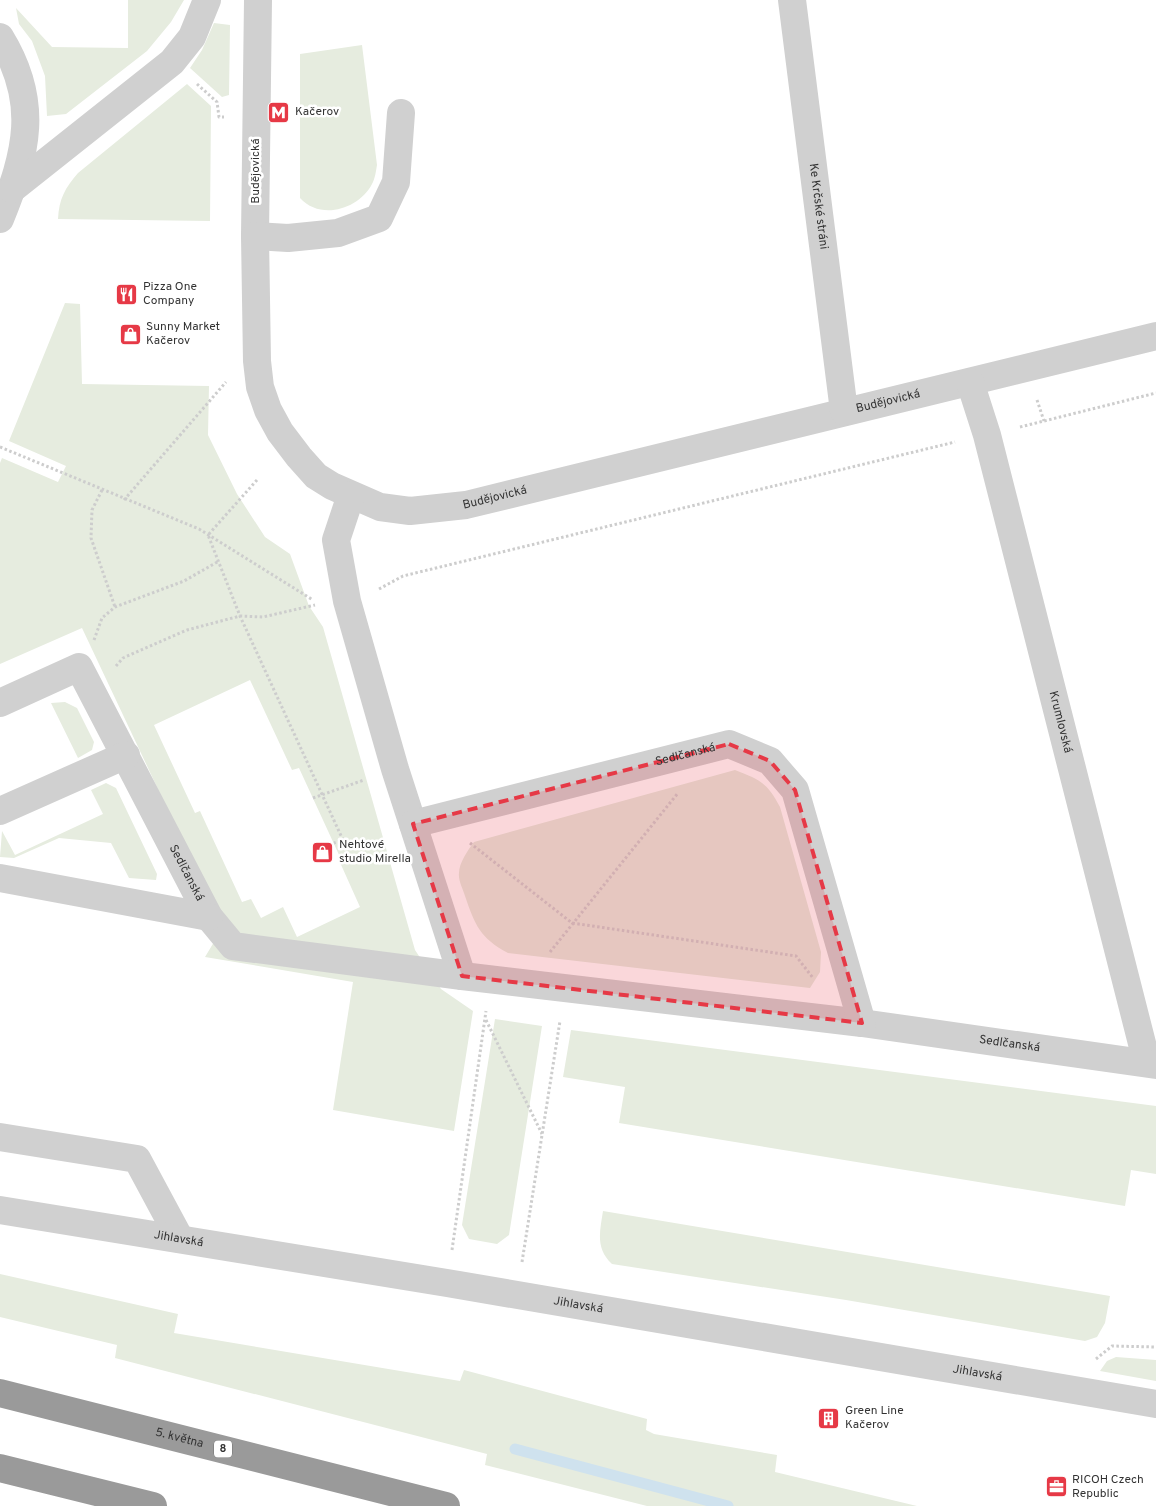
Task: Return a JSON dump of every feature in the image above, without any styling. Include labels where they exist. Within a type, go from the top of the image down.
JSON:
[{"type":"highway","name":"5. května","points":[[0,1393],[446,1506]]},
{"type":"highway","points":[[0,1468],[153,1506]]},
{"type":"street","points":[[12,189],[172,62],[192,37],[207,0]]},
{"type":"street","name":"Budějovická","points":[[258,0],[255,236],[257,361],[260,387],[268,410],[280,432],[316,476],[351,495],[380,507],[410,511],[466,505],[1156,336]]},
{"type":"street","name":"Ke Krčské stráni","points":[[792,0],[844,411]]},
{"type":"street","points":[[0,37],[12,56],[26,107],[27,127],[12,189],[0,219]]},
{"type":"street","points":[[255,236],[288,238],[338,233],[379,218],[396,182],[401,113]]},
{"type":"street","name":"Krumlovská","points":[[970,382],[987,435],[1151,1064]]},
{"type":"street","points":[[351,495],[336,540],[347,601],[395,769],[426,821],[462,976]]},
{"type":"street","points":[[0,704],[79,667]]},
{"type":"street","name":"Sedlčanská","points":[[79,667],[209,917],[233,946],[491,980],[862,1023],[1151,1064]]},
{"type":"street","name":"Sedlčanská","points":[[426,821],[729,744],[770,760],[796,790],[862,1023]]},
{"type":"street","points":[[0,811],[126,756]]},
{"type":"street","points":[[0,878],[209,917]]},
{"type":"street","points":[[0,1137],[137,1159],[180,1239]]},
{"type":"street","name":"Jihlavská","points":[[0,1210],[447,1283],[1156,1404]]},
{"type":"path","points":[[193,80],[217,102]]},
{"type":"path","points":[[124,500],[226,382]]},
{"type":"path","points":[[0,447],[56,469]]},
{"type":"path","points":[[258,480],[208,535],[240,616],[342,840],[334,843]]},
{"type":"path","points":[[102,490],[92,510],[91,538],[115,607]]},
{"type":"path","points":[[79,667],[96,636],[102,618],[115,607],[184,581],[219,561]]},
{"type":"path","points":[[92,693],[123,658],[187,630],[240,616],[263,617],[322,603]]},
{"type":"path","points":[[548,954],[714,748]]},
{"type":"path","points":[[313,798],[366,779]]},
{"type":"path","points":[[426,821],[572,923],[796,956],[818,985]]},
{"type":"path","points":[[447,1283],[491,980]]},
{"type":"path","points":[[517,1295],[566,989]]},
{"type":"path","points":[[485,1019],[543,1134]]},
{"type":"path","points":[[1061,1388],[1112,1346],[1156,1347]]},
{"type":"highlighted area","points":[[729,744],[770,761],[795,790],[862,1023],[462,976],[413,824]]},
{"type":"shaded area","points":[[128,0],[184,0],[171,22],[147,51],[66,114],[47,116],[45,76],[32,41],[19,24],[16,8],[52,47],[128,48]]},
{"type":"shaded area","points":[[214,23],[230,25],[229,95],[222,97],[190,68],[202,50]]},
{"type":"shaded area","points":[[362,45],[377,165],[375,177],[366,193],[358,200],[339,209],[318,209],[300,198],[300,54]]},
{"type":"shaded area","points":[[187,84],[211,106],[210,221],[58,219],[64,194],[78,173]]},
{"type":"shaded area","points":[[65,303],[80,304],[82,384],[209,386],[208,435],[237,494],[265,537],[290,554],[309,606],[323,627],[415,950],[441,989],[473,1011],[454,1131],[333,1110],[353,982],[205,957],[223,927],[82,628],[0,664],[0,463],[2,458],[58,482],[66,466],[9,441]],"holes":[[[250,680],[292,770],[299,768],[340,857],[338,858],[360,907],[297,937],[283,907],[261,918],[251,899],[242,902],[200,811],[195,813],[154,725]]]},
{"type":"shaded area","points":[[65,702],[77,708],[94,742],[92,750],[78,758],[51,703]]},
{"type":"shaded area","points":[[735,770],[751,776],[767,787],[780,807],[821,952],[820,972],[810,988],[508,953],[491,942],[480,930],[469,906],[459,876],[462,861],[474,842]]},
{"type":"shaded area","points":[[106,783],[116,788],[157,874],[156,880],[129,878],[111,843],[59,838],[14,858],[0,857],[2,831],[15,855],[103,814],[91,790]]},
{"type":"shaded area","points":[[495,1019],[542,1026],[509,1235],[497,1244],[469,1239],[462,1225]]},
{"type":"shaded area","points":[[571,1030],[1156,1106],[1156,1174],[1131,1170],[1125,1206],[619,1123],[625,1087],[563,1077]]},
{"type":"shaded area","points":[[603,1211],[1110,1296],[1105,1323],[1097,1337],[1085,1341],[846,1300],[612,1264],[603,1252],[601,1245],[600,1232]]},
{"type":"shaded area","points":[[0,1274],[178,1314],[174,1333],[460,1381],[464,1370],[647,1419],[646,1430],[654,1434],[777,1455],[775,1472],[917,1506],[647,1506],[485,1465],[487,1454],[115,1358],[117,1345],[0,1317]]},
{"type":"shaded area","points":[[1116,1357],[1156,1360],[1156,1381],[1100,1371],[1107,1361]]},
{"type":"waterway","points":[[515,1449],[728,1506]]},
{"type":"place","name":"Kačerov","points":[[279,112]]},
{"type":"place","name":"Pizza One Company","points":[[127,294]]},
{"type":"place","name":"Sunny Market Kačerov","points":[[130,334]]},
{"type":"place","name":"Nehtové studio Mirella","points":[[323,852]]},
{"type":"place","name":"Green Line Kačerov","points":[[829,1418]]},
{"type":"place","name":"RICOH Czech Republic","points":[[1056,1487]]}]
